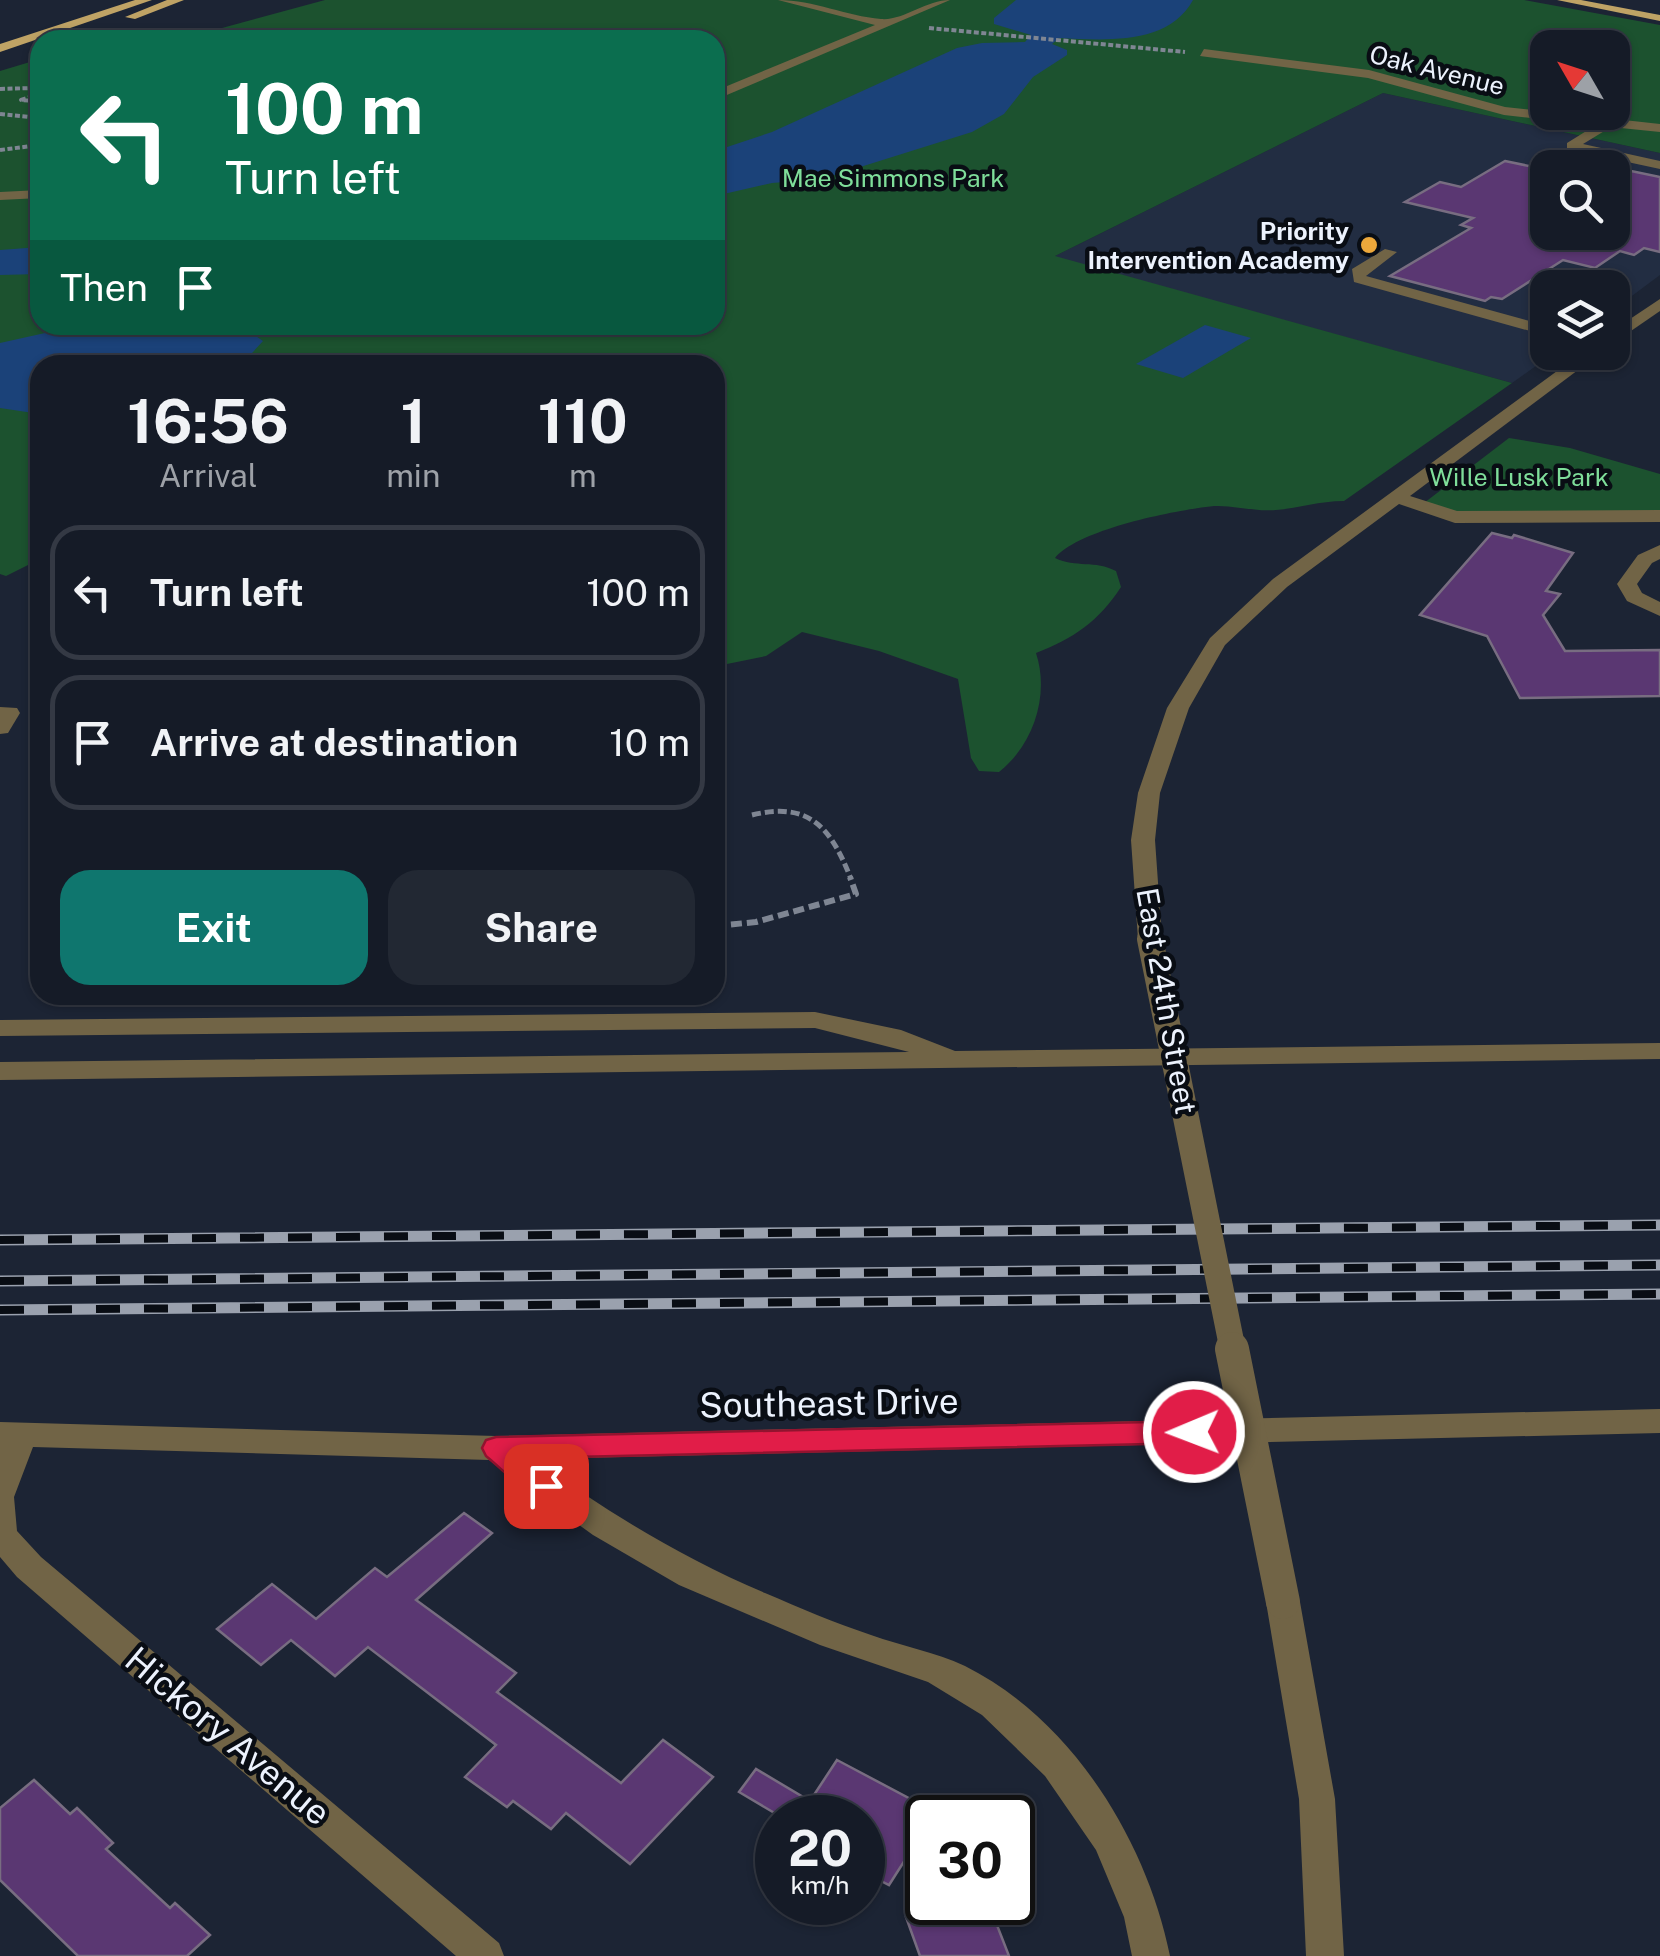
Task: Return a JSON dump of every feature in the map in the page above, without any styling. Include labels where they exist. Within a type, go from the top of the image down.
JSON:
[{"type":"main road","points":[[55,30],[146,0]]},
{"type":"main road","points":[[90,30],[178,0]]},
{"type":"main road","points":[[1563,0],[1660,18]]},
{"type":"main road","points":[[1609,0],[1660,9]]},
{"type":"main road","points":[[0,48],[30,38]]},
{"type":"main road","points":[[0,59],[30,49]]},
{"type":"street","points":[[784,0],[888,25]]},
{"type":"street","points":[[725,92],[944,0]]},
{"type":"street","name":"Oak Avenue","points":[[1204,53],[1369,74],[1504,111],[1530,114]]},
{"type":"street","name":"Oak Avenue","points":[[1630,125],[1660,128]]},
{"type":"street","points":[[1596,130],[1572,146],[1660,165]]},
{"type":"street","points":[[0,196],[30,194]]},
{"type":"street","points":[[1390,252],[1357,272],[1359,278],[1530,326]]},
{"type":"street","points":[[1630,326],[1660,304]]},
{"type":"street","name":"East 24th Street","points":[[1325,1956],[1317,1799],[1283,1602],[1150,939],[1142,840],[1149,792],[1178,708],[1217,642],[1247,612],[1396,497],[1569,370]]},
{"type":"street","points":[[1396,497],[1456,517],[1660,516]]},
{"type":"street","points":[[1660,551],[1644,559],[1627,584],[1634,596],[1660,610]]},
{"type":"street","points":[[0,714],[8,713],[0,728]]},
{"type":"street","points":[[0,1028],[815,1020],[892,1036],[959,1061]]},
{"type":"street","points":[[0,1071],[1660,1051]]},
{"type":"street","name":"Southeast Drive","points":[[11,1434],[496,1448],[1660,1421]]},
{"type":"street","name":"Hickory Avenue","points":[[11,1434],[0,1498],[1,1535],[29,1567],[485,1956]]},
{"type":"street","points":[[496,1448],[570,1506],[716,1587],[816,1630],[959,1680],[1010,1714],[1052,1759],[1108,1834],[1148,1926],[1151,1956]]},
{"type":"path","points":[[888,25],[1204,53]]},
{"type":"path","points":[[0,88],[30,88]]},
{"type":"path","points":[[0,114],[30,117]]},
{"type":"path","points":[[0,150],[30,146]]},
{"type":"path","points":[[725,925],[756,922],[856,894],[822,823],[810,815],[784,808],[752,814]]},
{"type":"shaded area","name":"Priority Intervention Academy","points":[[1383,93],[1530,125],[1530,130],[1554,130],[1660,153],[1660,275],[1630,297],[1630,270],[1530,270],[1530,370],[1512,383],[1053,257]]},
{"type":"green space","name":"Mae Simmons Park","points":[[325,0],[1524,0],[1660,25],[1660,153],[1554,130],[1630,130],[1630,30],[1530,30],[1530,125],[1383,93],[1055,256],[1512,383],[1344,501],[1276,510],[1197,508],[1106,530],[1067,548],[1055,558],[1116,571],[1121,587],[1084,628],[1036,653],[1041,686],[1036,718],[1021,748],[999,772],[979,771],[971,758],[958,679],[879,651],[802,632],[766,656],[727,664],[725,355],[30,355],[30,564],[6,576],[0,574],[0,71],[30,62],[30,335],[725,335],[725,30],[215,30]]},
{"type":"green space","name":"Wille Lusk Park","points":[[1509,438],[1570,448],[1660,474],[1660,513],[1464,515],[1424,503]]},
{"type":"water","points":[[1016,0],[1193,0],[1168,26],[1151,33],[1115,39],[1059,38],[1052,44],[1067,50],[1067,55],[1033,77],[1004,114],[972,132],[822,179],[772,183],[725,194],[725,148],[772,132],[957,48],[1025,42],[1031,35],[994,24],[994,18]]},
{"type":"water","points":[[30,248],[30,274],[0,275],[0,250]]},
{"type":"water","points":[[1205,325],[1251,338],[1183,378],[1136,364]]},
{"type":"water","points":[[36,335],[254,335],[263,341],[250,355],[30,355],[30,412],[0,408],[0,343]]},
{"type":"building","name":"Priority Intervention Academy","points":[[1505,161],[1530,166],[1530,250],[1630,250],[1630,171],[1660,177],[1660,252],[1644,248],[1634,255],[1620,251],[1595,268],[1563,260],[1547,270],[1530,270],[1530,281],[1502,299],[1491,297],[1485,301],[1390,276],[1471,228],[1461,225],[1473,218],[1405,202],[1440,182],[1461,187]]},
{"type":"building","points":[[1492,533],[1512,538],[1514,535],[1573,553],[1546,591],[1560,594],[1543,615],[1565,651],[1660,650],[1660,696],[1520,698],[1487,636],[1420,615]]},
{"type":"building","points":[[464,1513],[492,1533],[416,1600],[516,1673],[497,1692],[621,1783],[663,1740],[713,1777],[630,1864],[566,1813],[551,1829],[513,1801],[507,1807],[465,1777],[496,1745],[368,1647],[335,1676],[291,1640],[261,1665],[217,1629],[272,1584],[316,1619],[375,1568],[387,1577]]},
{"type":"building","points":[[837,1760],[905,1796],[905,1860],[889,1885],[885,1883],[885,1795],[814,1795]]},
{"type":"building","points":[[756,1769],[800,1795],[755,1795],[755,1801],[739,1792]]},
{"type":"building","points":[[34,1780],[70,1814],[77,1808],[113,1843],[106,1849],[170,1908],[175,1903],[210,1935],[187,1956],[78,1956],[0,1880],[0,1808]]},
{"type":"building","points":[[909,1925],[997,1925],[1009,1956],[920,1956]]},
{"type":"railway","points":[[0,1240],[1660,1225]]},
{"type":"railway","points":[[0,1281],[1660,1265]]},
{"type":"railway","points":[[0,1310],[1660,1294]]},
{"type":"place","name":"Priority Intervention Academy","points":[[1369,245]]},
{"type":"route","points":[[546,1486],[496,1448],[1194,1432]]}]
